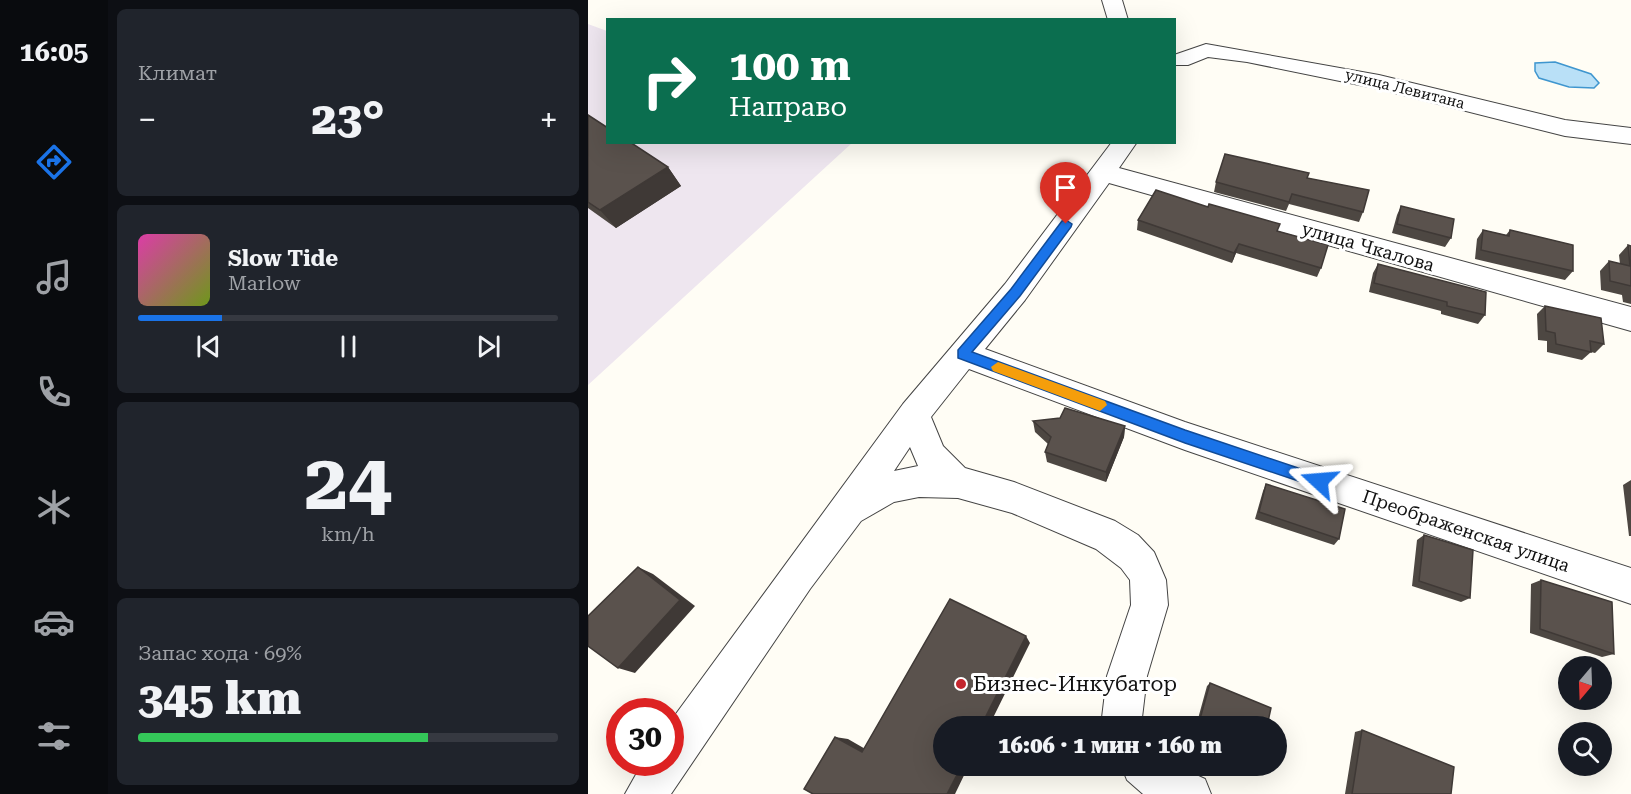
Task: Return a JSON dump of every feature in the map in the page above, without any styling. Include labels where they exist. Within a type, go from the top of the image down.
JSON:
[{"type":"street","points":[[1112,0],[1117,18]]},
{"type":"street","name":"улица Левитана","points":[[1176,62],[1206,50],[1247,56],[1379,82],[1565,128],[1631,136]]},
{"type":"street","points":[[684,738],[797,576],[847,512],[914,414],[1015,292],[1105,173],[1124,144]]},
{"type":"street","name":"улица Чкалова","points":[[1105,173],[1631,319]]},
{"type":"street","name":"Преображенская улица","points":[[963,354],[1185,436],[1631,586]]},
{"type":"street","points":[[914,414],[930,456],[957,483]]},
{"type":"street","points":[[847,512],[870,495],[895,487],[919,482],[957,483],[1004,493],[1122,544],[1139,561],[1148,579],[1150,595],[1147,619],[1127,675],[1122,716]]},
{"type":"street","points":[[646,794],[658,776]]},
{"type":"street","points":[[1155,776],[1191,794]]},
{"type":"shaded area","points":[[588,24],[606,31],[606,144],[851,144],[588,385]]},
{"type":"water","points":[[1555,62],[1591,74],[1599,83],[1594,88],[1569,87],[1539,78],[1535,71],[1535,63]]},
{"type":"building","points":[[588,115],[606,127],[606,144],[633,144],[668,167],[600,210],[588,202]]},
{"type":"building","points":[[1225,154],[1309,173],[1307,178],[1369,190],[1363,212],[1292,194],[1289,202],[1216,182]]},
{"type":"building","points":[[1156,190],[1208,207],[1209,204],[1280,224],[1277,231],[1328,245],[1321,268],[1239,244],[1234,253],[1138,220]]},
{"type":"building","points":[[1401,206],[1454,219],[1451,238],[1397,224]]},
{"type":"building","points":[[1483,230],[1509,236],[1510,230],[1573,245],[1573,271],[1481,250]]},
{"type":"building","points":[[1628,245],[1631,246],[1631,286],[1610,281],[1609,261],[1630,266]]},
{"type":"building","points":[[1378,264],[1486,292],[1485,315],[1447,306],[1447,302],[1374,283]]},
{"type":"building","points":[[1545,306],[1601,318],[1604,344],[1590,341],[1591,352],[1556,344],[1555,333],[1546,331]]},
{"type":"building","points":[[1065,408],[1125,426],[1106,472],[1045,452],[1051,437],[1033,421],[1060,418]]},
{"type":"building","points":[[1266,484],[1345,509],[1339,539],[1259,512]]},
{"type":"building","points":[[1424,535],[1473,550],[1470,598],[1419,581]]},
{"type":"building","points":[[638,567],[680,600],[618,668],[588,646],[588,616]]},
{"type":"building","points":[[1541,580],[1612,602],[1614,654],[1540,629]]},
{"type":"building","name":"Бизнес-Инкубатор","points":[[950,599],[1026,636],[986,716],[933,716],[933,776],[956,776],[947,794],[813,794],[804,789],[835,737],[862,752]]},
{"type":"building","points":[[1210,683],[1271,708],[1269,716],[1201,716]]},
{"type":"building","points":[[1362,730],[1454,767],[1451,794],[1352,794]]},
{"type":"slow traffic","points":[[998,367],[1100,405]]},
{"type":"place","name":"Бизнес-Инкубатор","points":[[961,684]]},
{"type":"route","points":[[1066,224],[1015,292],[963,354],[1185,436],[1319,481]]}]
